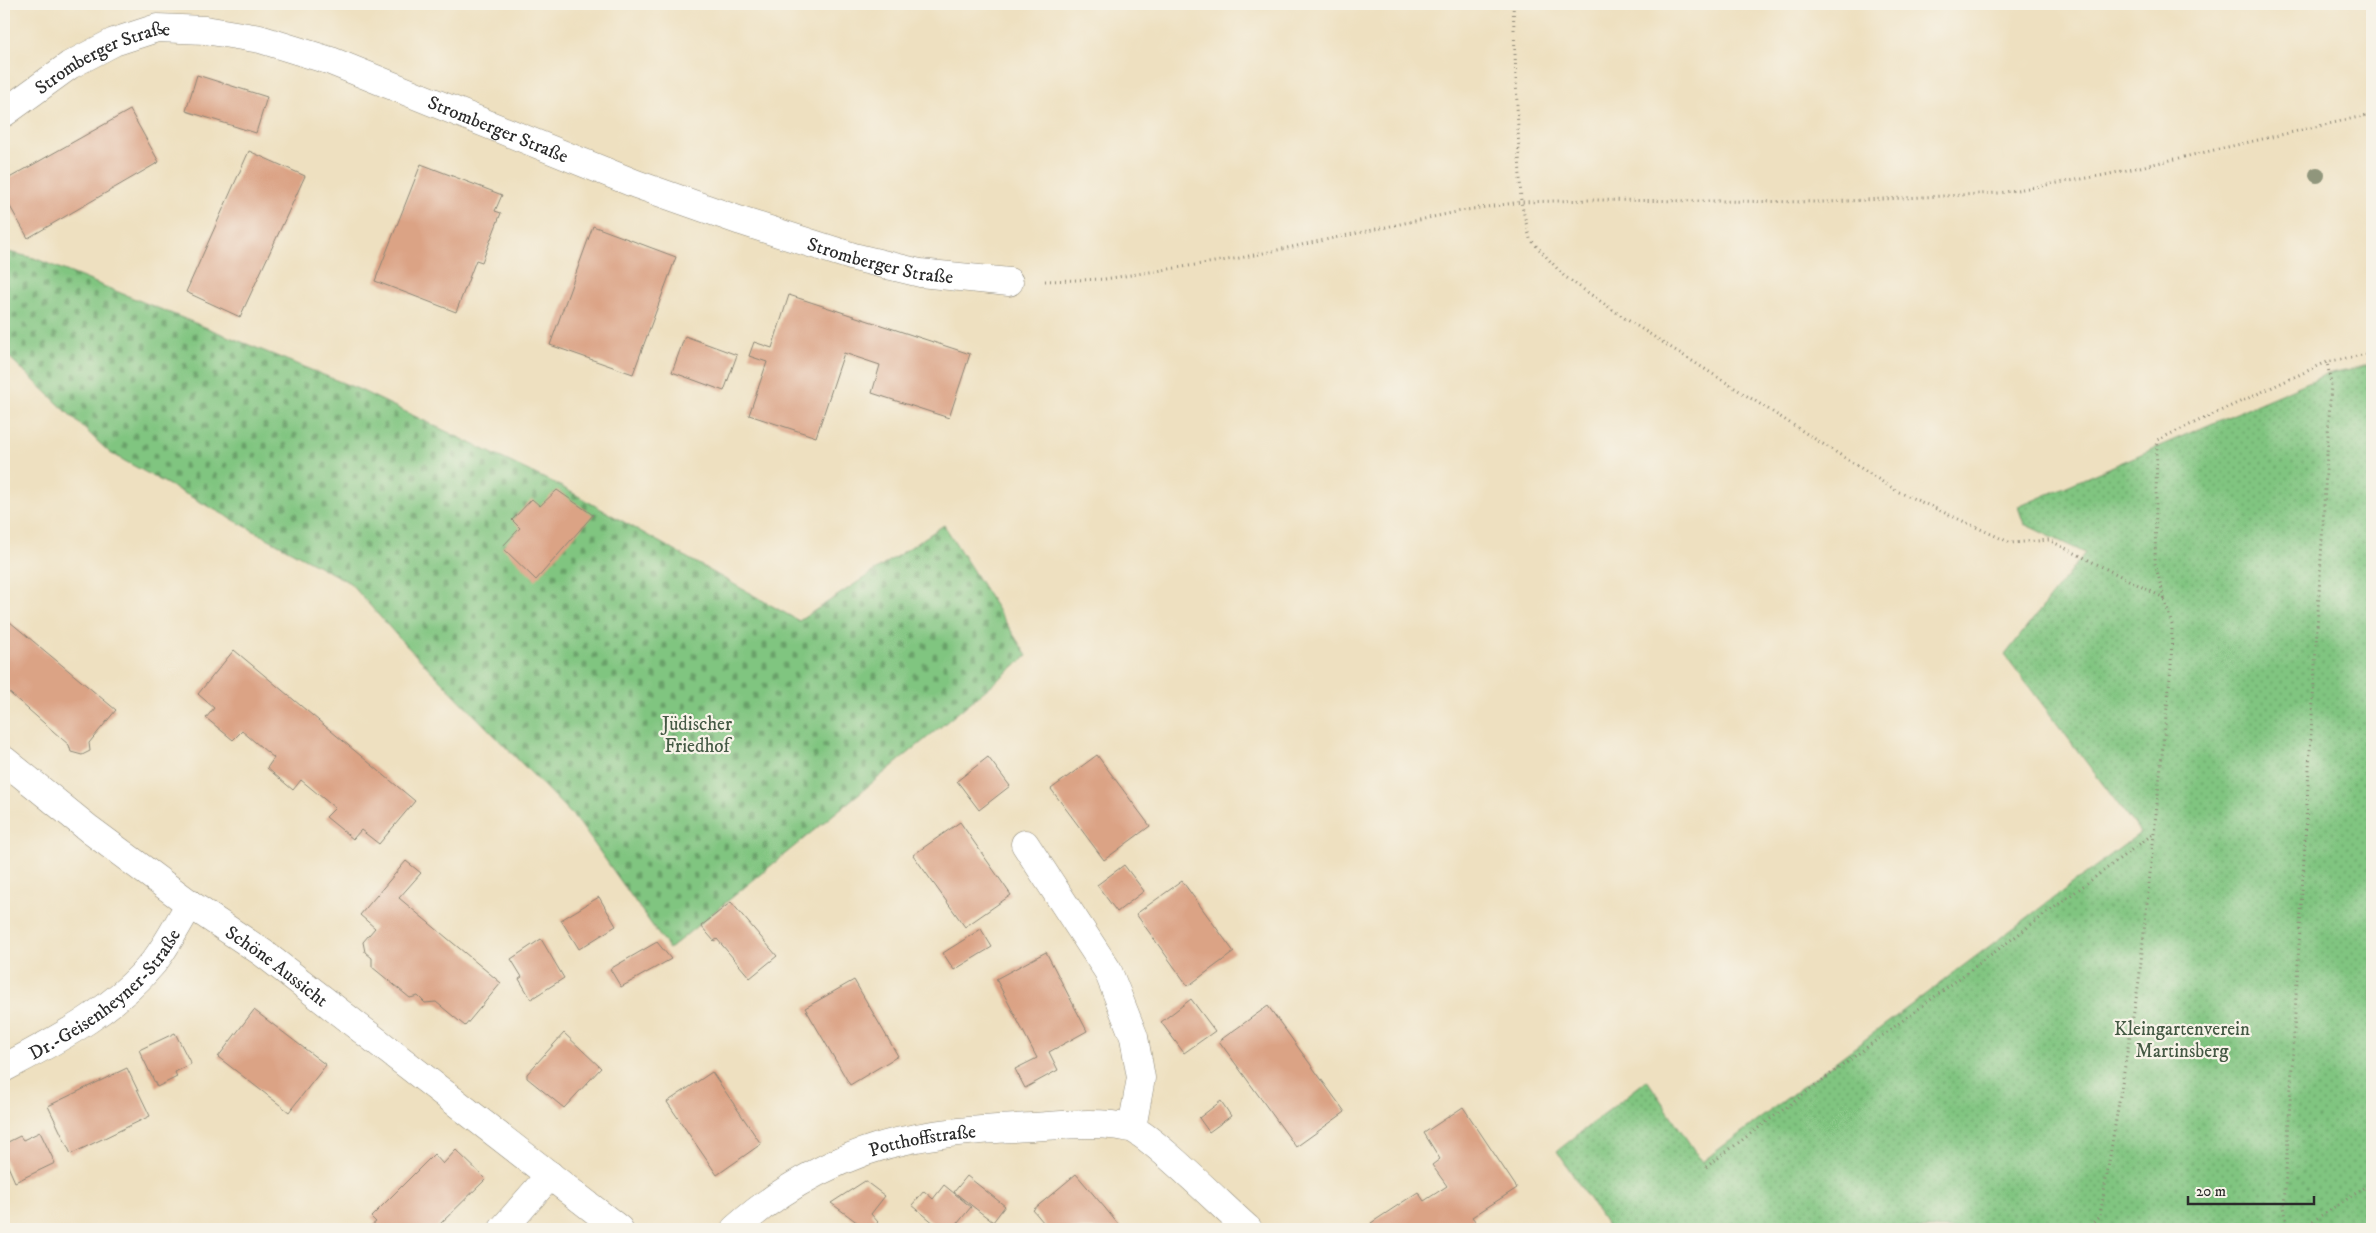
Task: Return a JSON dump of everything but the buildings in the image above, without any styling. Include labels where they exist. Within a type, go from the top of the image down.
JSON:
[{"type":"street","name":"Stromberger Straße","points":[[4,114],[70,65],[114,42],[157,28],[206,30],[260,39],[331,61],[636,184],[741,221],[854,257],[920,273],[1009,282]]},
{"type":"street","name":"Schöne Aussicht","points":[[4,760],[89,829],[190,904],[263,953],[620,1229]]},
{"type":"street","points":[[1025,844],[1108,971],[1134,1037],[1141,1078],[1132,1128],[1157,1147],[1248,1229]]},
{"type":"street","name":"Dr.-Geisenheyner-Straße","points":[[4,1068],[70,1033],[115,1001],[154,962],[190,904]]},
{"type":"street","name":"Potthoffstraße","points":[[735,1229],[758,1208],[811,1176],[862,1152],[910,1139],[958,1131],[1049,1126],[1099,1125],[1132,1128]]},
{"type":"street","points":[[503,1229],[550,1175]]},
{"type":"path","points":[[1513,4],[1521,202],[1530,239],[1564,276],[1634,324],[1897,491],[2011,543],[2049,540],[2164,598]]},
{"type":"path","points":[[1009,282],[1105,279],[1240,258],[1466,210],[1521,202],[1591,200],[1827,202],[1999,193],[2105,175],[2372,114]]},
{"type":"path","points":[[2086,1229],[2100,1216],[2138,981],[2171,667],[2172,625],[2155,564],[2157,440],[2327,362],[2372,353]]},
{"type":"path","points":[[2288,1229],[2284,1207],[2331,393],[2327,362]]},
{"type":"path","points":[[1706,1167],[2154,834]]},
{"type":"path","points":[[2300,1229],[2372,1183]]},
{"type":"green space","name":"Jüdischer Friedhof","points":[[4,251],[34,258],[358,389],[562,487],[799,621],[944,525],[1027,656],[669,949],[578,821],[399,638],[350,583],[110,453],[4,352]]},
{"type":"green space","name":"Kleingartenverein Martinsberg","points":[[2372,364],[2372,1229],[1609,1229],[1557,1151],[1647,1080],[1702,1162],[2140,833],[2005,655],[2085,553],[2024,524],[2018,507],[2327,374]]}]
